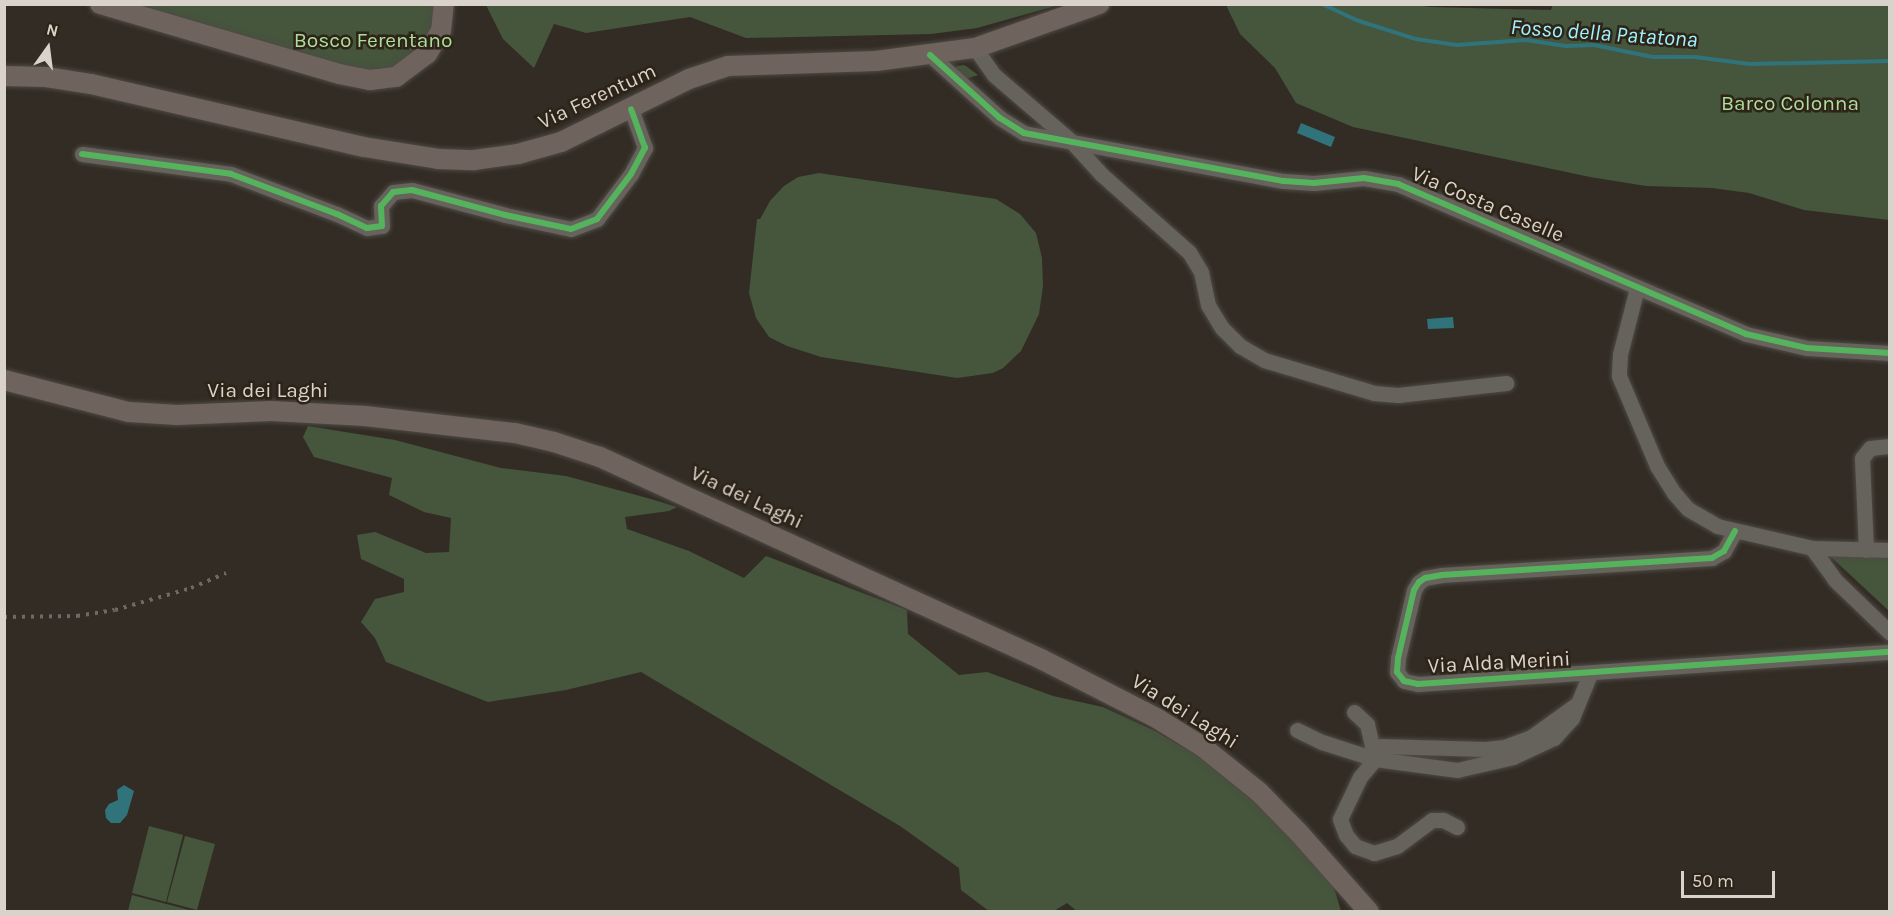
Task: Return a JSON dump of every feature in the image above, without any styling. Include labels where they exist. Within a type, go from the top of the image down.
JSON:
[{"type":"main road","points":[[99,4],[366,80],[396,77],[427,54],[441,31],[444,4]]},
{"type":"main road","name":"Via Ferentum","points":[[4,76],[46,77],[91,84],[342,142],[447,160],[491,158],[550,146],[576,136],[689,79],[728,66],[876,61],[975,48],[1099,4]]},
{"type":"main road","name":"Via dei Laghi","points":[[4,380],[129,412],[177,415],[271,411],[365,416],[515,433],[554,442],[600,457],[1031,654],[1158,719],[1203,747],[1259,792],[1300,834],[1369,912]]},
{"type":"street","points":[[975,48],[994,75],[1071,141],[1101,174],[1189,252],[1200,272],[1208,305],[1222,328],[1240,346],[1256,355],[1374,393],[1398,395],[1506,383]]},
{"type":"street","name":"Via Costa Caselle","points":[[930,55],[1014,128],[1032,135],[1284,181],[1314,183],[1364,178],[1391,182],[1507,229],[1711,321],[1775,343],[1817,350],[1890,353]]},
{"type":"street","points":[[82,154],[231,174],[337,214],[367,228],[382,226],[381,206],[393,192],[412,190],[505,215],[571,229],[597,219],[631,174],[645,148],[631,109]]},
{"type":"street","points":[[1637,288],[1619,357],[1619,371],[1623,387],[1660,471],[1679,500],[1702,519],[1735,531],[1812,548],[1890,550]]},
{"type":"street","points":[[1866,550],[1862,458],[1870,448],[1890,446]]},
{"type":"street","name":"Via Alda Merini","points":[[1735,531],[1724,551],[1712,558],[1442,574],[1425,578],[1416,585],[1397,663],[1397,672],[1404,681],[1418,684],[1890,652]]},
{"type":"street","points":[[1812,548],[1835,580],[1890,633]]},
{"type":"street","points":[[1297,730],[1322,742],[1378,752],[1450,770],[1486,765],[1524,753],[1554,738],[1568,725],[1580,702],[1590,674]]},
{"type":"street","points":[[1378,752],[1504,747],[1531,737],[1580,702]]},
{"type":"street","points":[[1354,712],[1367,724],[1378,752]]},
{"type":"street","points":[[1378,752],[1360,777],[1341,815],[1341,826],[1355,846],[1370,852],[1386,851],[1401,844],[1434,819],[1443,819],[1457,826]]},
{"type":"green space","name":"Barco Colonna","points":[[1553,4],[1889,5],[1889,220],[1804,210],[1749,193],[1712,188],[1646,186],[1590,177],[1353,127],[1296,103],[1275,68],[1240,34],[1226,5],[1412,5],[1551,10]]},
{"type":"green space","name":"Bosco Ferentano","points":[[122,5],[436,5],[430,44],[379,76]]},
{"type":"green space","points":[[486,5],[1059,5],[977,28],[931,34],[746,38],[690,17],[586,33],[554,24],[534,68],[503,39]]},
{"type":"green space","points":[[964,65],[978,75],[963,80],[954,70],[957,66]]},
{"type":"green space","points":[[819,173],[996,199],[1020,214],[1036,233],[1042,258],[1043,286],[1039,314],[1021,351],[1003,368],[993,373],[957,378],[821,357],[787,346],[769,337],[756,318],[749,293],[757,219],[760,219],[770,201],[784,186],[798,177]]},
{"type":"green space","points":[[308,426],[395,440],[501,468],[566,476],[651,499],[677,507],[669,511],[625,517],[627,529],[689,551],[744,578],[766,556],[907,610],[908,634],[959,675],[987,672],[1053,696],[1103,707],[1155,731],[1219,768],[1271,817],[1332,881],[1341,911],[1078,912],[1067,903],[1054,911],[989,911],[961,890],[959,868],[900,826],[641,672],[566,690],[488,702],[386,662],[375,638],[361,622],[375,599],[404,592],[404,579],[361,559],[357,535],[375,532],[426,553],[449,552],[451,518],[424,512],[389,495],[392,478],[314,457],[303,437]]},
{"type":"green space","points":[[1889,554],[1889,611],[1831,557],[1858,557]]},
{"type":"green space","points":[[149,826],[183,835],[166,902],[132,893]]},
{"type":"green space","points":[[185,836],[215,844],[197,910],[167,902]]},
{"type":"green space","points":[[132,895],[193,911],[128,911]]},
{"type":"water","points":[[1301,123],[1335,137],[1331,147],[1297,133]]},
{"type":"water","points":[[1453,317],[1454,328],[1428,329],[1427,319]]},
{"type":"water","points":[[124,785],[134,791],[127,815],[120,823],[111,823],[106,818],[105,810],[109,804],[118,800],[117,790]]},
{"type":"waterway","name":"Fosso della Patatona","points":[[1322,4],[1356,20],[1416,39],[1457,45],[1526,40],[1566,46],[1594,45],[1653,57],[1695,57],[1750,64],[1890,61]]},
{"type":"railway","points":[[4,617],[77,616],[115,610],[191,588],[226,573]]},
{"type":"cycle path","points":[[930,55],[1000,118],[1024,133],[1284,181],[1314,183],[1364,178],[1398,184],[1746,334],[1807,348],[1890,353]]},
{"type":"cycle path","points":[[82,154],[231,174],[337,214],[367,228],[382,226],[381,206],[393,192],[412,190],[505,215],[571,229],[597,219],[631,174],[645,148],[631,109]]},
{"type":"cycle path","points":[[1735,531],[1724,551],[1712,558],[1442,575],[1425,578],[1414,590],[1398,658],[1397,672],[1404,681],[1418,684],[1890,652]]}]
